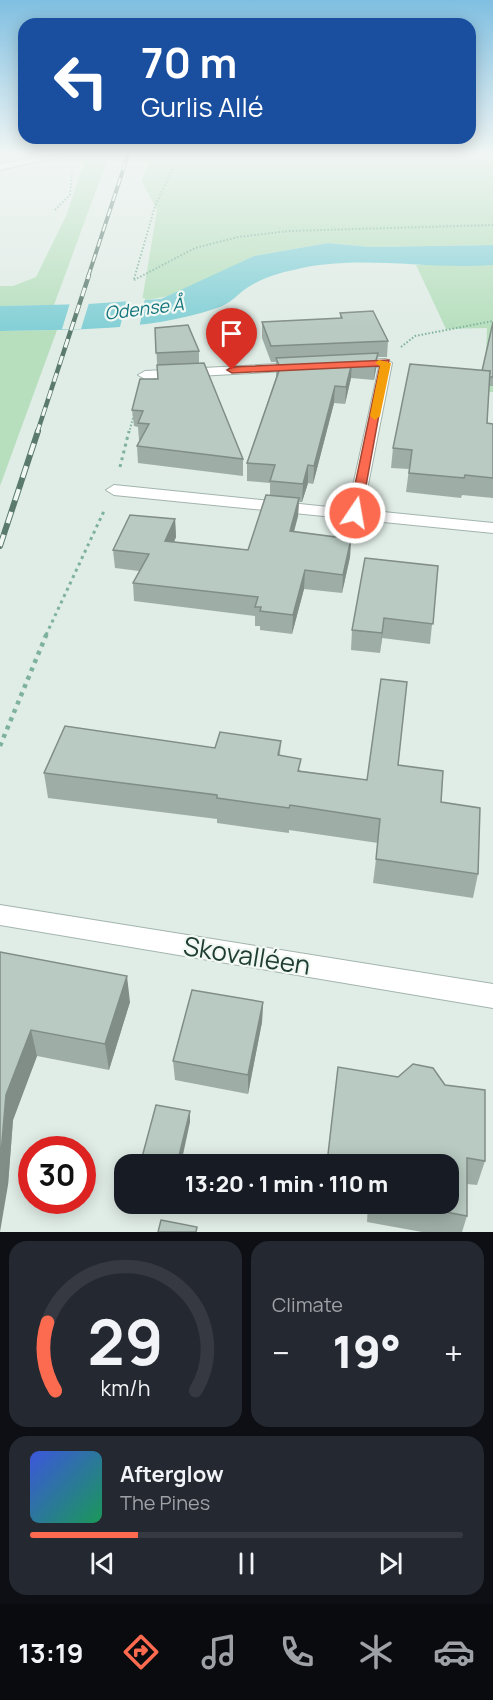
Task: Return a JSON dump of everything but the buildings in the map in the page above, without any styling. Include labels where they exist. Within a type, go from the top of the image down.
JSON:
[{"type":"street","points":[[340,365],[386,363],[355,513]]},
{"type":"street","points":[[145,375],[317,366]]},
{"type":"street","points":[[114,490],[493,528]]},
{"type":"street","name":"Skovalléen","points":[[0,915],[493,996]]},
{"type":"path","points":[[153,212],[134,280],[195,248],[238,237],[289,231],[493,225]]},
{"type":"path","points":[[386,363],[407,340],[415,336],[493,321]]},
{"type":"path","points":[[0,746],[39,650],[114,490],[145,375]]},
{"type":"green space","points":[[67,212],[88,212],[54,305],[0,306],[0,286],[13,286],[36,277]]},
{"type":"green space","points":[[157,212],[493,212],[493,245],[370,247],[328,243],[254,256],[174,295],[142,301]]},
{"type":"green space","points":[[416,265],[493,265],[493,392],[485,392],[487,328],[446,329]]},
{"type":"green space","points":[[57,330],[0,486],[0,331]]},
{"type":"water","name":"Odense Å","points":[[328,243],[370,247],[493,245],[493,265],[325,264],[269,277],[250,286],[222,306],[190,316],[109,328],[0,331],[0,306],[88,304],[161,299],[254,256]]},
{"type":"pier","points":[[145,298],[139,329],[119,331],[127,299]]},
{"type":"pier","points":[[70,303],[89,303],[81,329],[62,329]]},
{"type":"railway","points":[[88,277],[109,212]]},
{"type":"railway","points":[[37,433],[89,275]]},
{"type":"railway","points":[[0,546],[38,431]]},
{"type":"slow traffic","points":[[375,416],[386,363],[379,363]]},
{"type":"route","points":[[232,370],[386,363],[355,513]]}]
